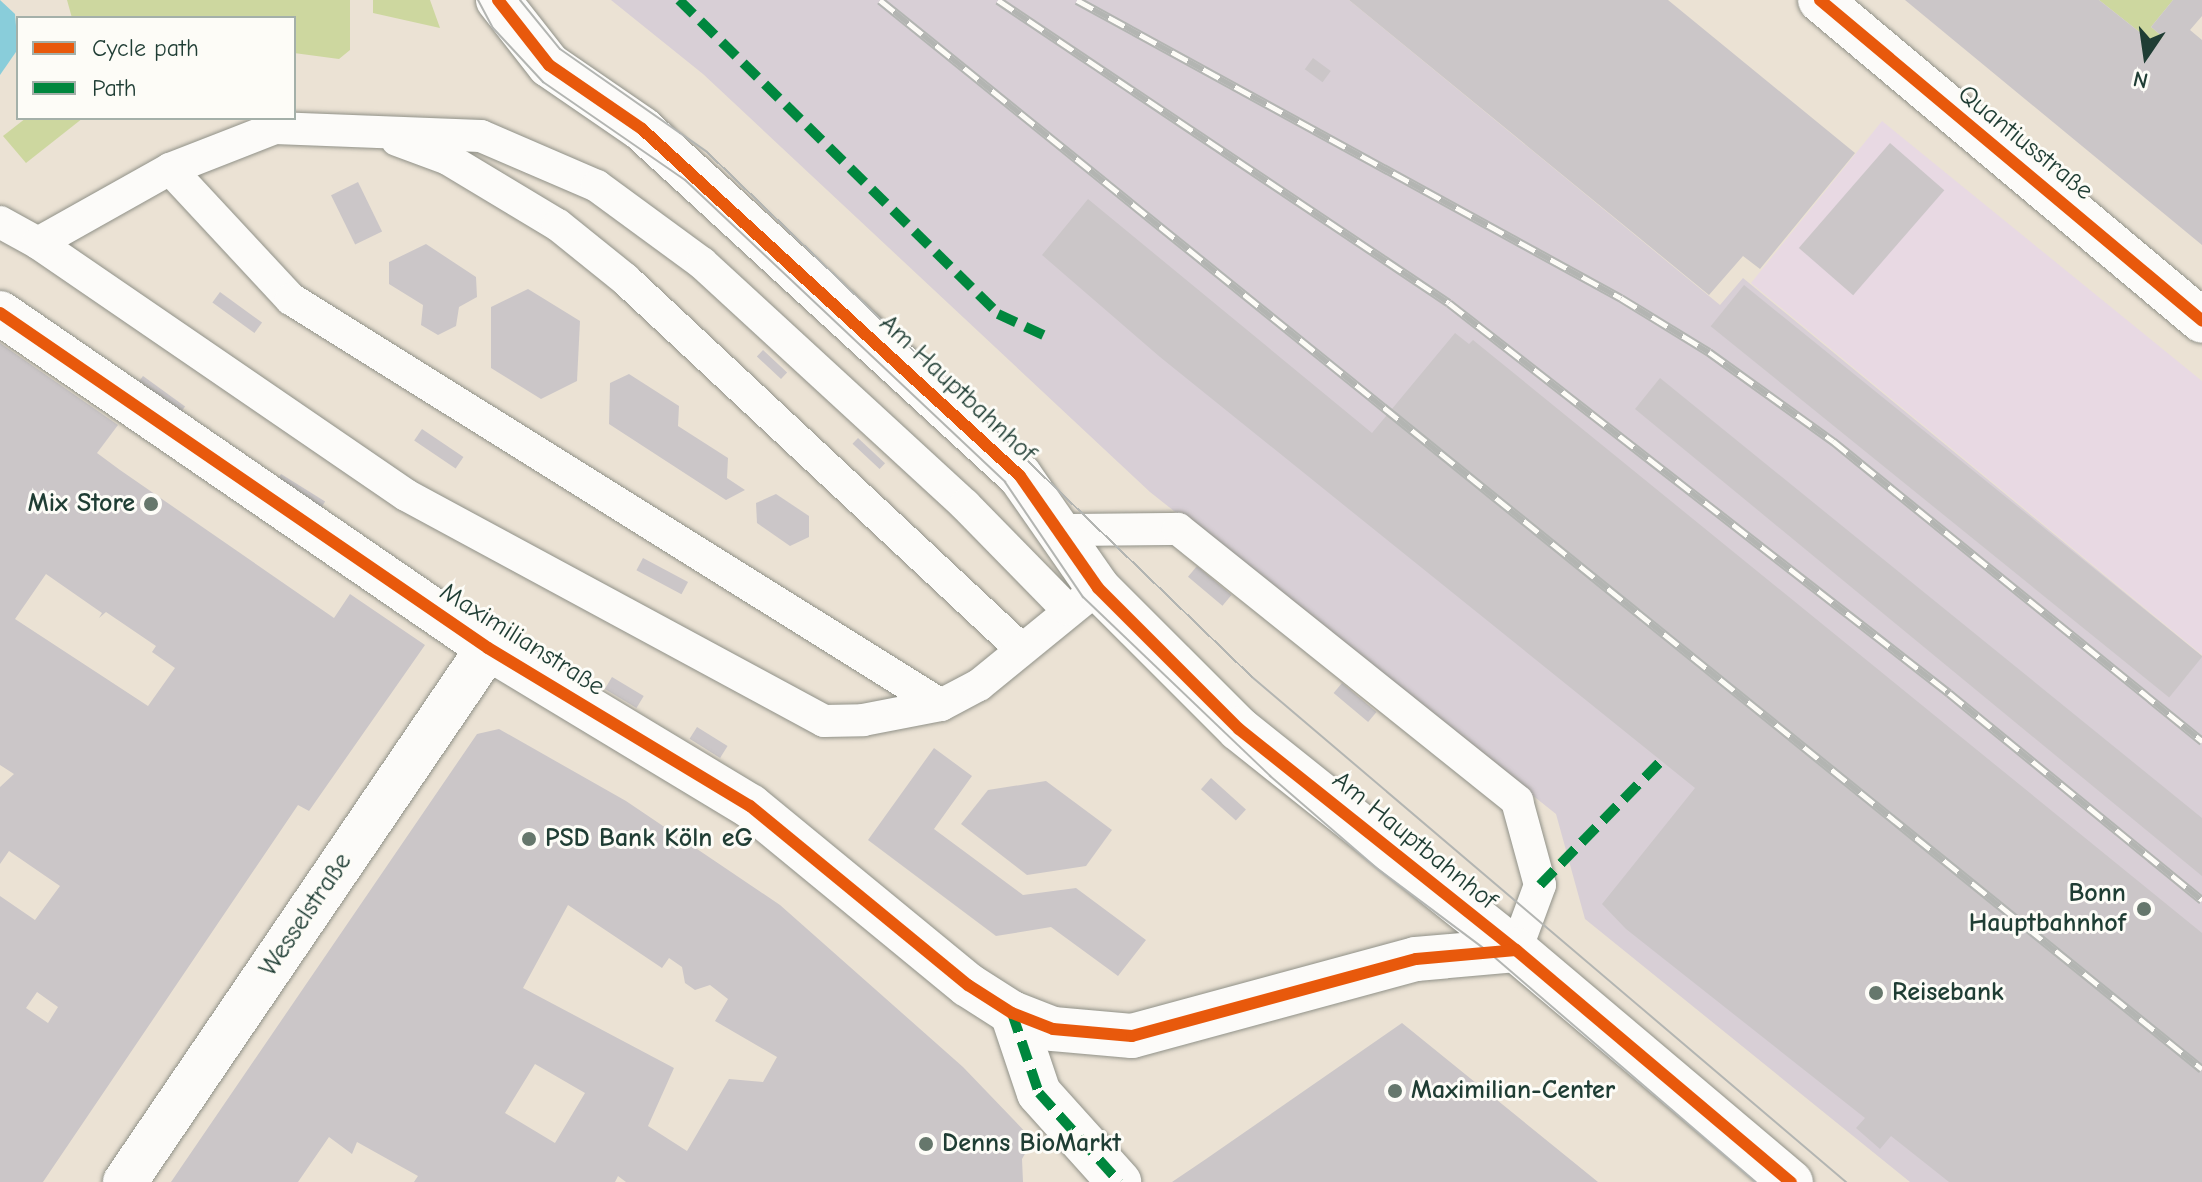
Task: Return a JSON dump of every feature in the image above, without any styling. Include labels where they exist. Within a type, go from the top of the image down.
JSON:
[{"type":"street","name":"Am Hauptbahnhof","points":[[498,0],[549,65],[653,139],[1020,476],[1061,530],[1082,598],[1239,729],[1516,950],[1791,1182]]},
{"type":"street","name":"Quantiusstraße","points":[[1820,0],[2202,321]]},
{"type":"street","name":"Maximilianstraße","points":[[0,313],[488,648],[750,806],[968,985],[1012,1013]]},
{"type":"street","name":"Wesselstraße","points":[[125,1182],[488,648]]},
{"type":"street","name":"Am Hauptbahnhof","points":[[1012,1013],[1053,1029],[1132,1036],[1416,959],[1516,950]]},
{"type":"street","points":[[1012,1013],[1039,1093],[1113,1180]]},
{"type":"lane","points":[[363,127],[448,159],[558,225],[625,279],[1020,648]]},
{"type":"lane","points":[[0,222],[38,243],[406,495],[824,721],[863,720],[941,705],[979,685],[1082,598],[902,450],[702,263],[597,186],[481,136],[363,127],[275,128],[170,169],[38,243]]},
{"type":"lane","points":[[170,169],[291,299],[941,705]]},
{"type":"lane","points":[[1061,530],[1178,529],[1517,801],[1540,885],[1516,950]]},
{"type":"shaded area","points":[[611,0],[1349,0],[1720,305],[1743,278],[2202,656],[2202,1182],[1910,1182],[1585,919],[1556,814],[1150,492],[703,74]]},
{"type":"shaded area","points":[[1882,121],[2202,381],[2202,655],[1751,283]]},
{"type":"green space","points":[[67,0],[350,0],[350,50],[339,59],[296,53],[296,16],[71,16]]},
{"type":"green space","points":[[373,0],[430,0],[440,28],[373,13]]},
{"type":"green space","points":[[2099,0],[2173,0],[2151,27],[2163,37],[2156,45]]},
{"type":"green space","points":[[23,120],[80,120],[26,163],[3,136]]},
{"type":"water","points":[[0,0],[15,14],[16,52],[0,75]]},
{"type":"building","points":[[1349,0],[1668,0],[1855,153],[1760,269],[1743,256],[1709,295]]},
{"type":"building","points":[[1905,0],[2099,0],[2156,45],[2163,37],[2151,27],[2173,0],[2202,0],[2202,16],[2190,30],[2202,40],[2202,245]]},
{"type":"building","points":[[1313,58],[1331,71],[1323,82],[1305,69]]},
{"type":"building","points":[[1890,143],[1944,190],[1853,295],[1799,248]]},
{"type":"building","points":[[358,182],[382,231],[355,245],[331,195]]},
{"type":"building","points":[[1088,199],[1372,433],[1455,333],[1469,344],[1473,340],[2202,933],[2202,1182],[1949,1182],[1891,1136],[1880,1149],[1856,1128],[1865,1118],[1626,929],[1602,904],[1695,788],[1160,357],[1042,255]]},
{"type":"building","points":[[426,244],[476,277],[477,297],[459,307],[456,326],[438,335],[421,325],[423,305],[389,284],[389,262]]},
{"type":"building","points":[[1744,285],[2202,656],[2169,697],[1711,326]]},
{"type":"building","points":[[528,289],[580,321],[577,381],[541,399],[491,368],[491,307]]},
{"type":"building","points":[[220,292],[262,323],[254,333],[212,303]]},
{"type":"building","points":[[0,343],[118,425],[97,453],[120,470],[334,618],[350,594],[425,645],[309,811],[298,805],[43,1182],[0,1182],[0,896],[35,920],[60,886],[9,851],[0,864],[0,787],[14,774],[0,765]],"holes":[[[46,574],[102,613],[99,618],[106,612],[156,646],[152,652],[175,668],[148,706],[15,619]],[[37,992],[58,1007],[48,1023],[26,1008]]]},
{"type":"building","points":[[763,350],[787,373],[781,379],[757,357]]},
{"type":"building","points":[[629,374],[679,406],[678,426],[728,458],[727,478],[745,490],[726,500],[609,424],[610,383]]},
{"type":"building","points":[[143,376],[185,407],[177,418],[135,387]]},
{"type":"building","points":[[1660,378],[2202,818],[2202,876],[1635,409]]},
{"type":"building","points":[[422,429],[463,457],[456,469],[414,441]]},
{"type":"building","points":[[858,438],[885,463],[880,469],[853,444]]},
{"type":"building","points":[[281,474],[325,502],[318,513],[274,485]]},
{"type":"building","points":[[776,494],[809,516],[809,537],[790,546],[757,523],[756,503]]},
{"type":"building","points":[[643,558],[688,582],[681,594],[636,570]]},
{"type":"building","points":[[1197,566],[1231,595],[1222,606],[1188,577]]},
{"type":"building","points":[[612,677],[644,696],[637,708],[605,689]]},
{"type":"building","points":[[1342,683],[1376,712],[1368,722],[1334,693]]},
{"type":"building","points":[[697,727],[728,746],[720,758],[690,739]]},
{"type":"building","points":[[499,729],[626,801],[780,905],[963,1067],[1033,1140],[1022,1159],[1023,1182],[626,1182],[618,1176],[615,1182],[414,1182],[418,1176],[357,1142],[352,1154],[329,1137],[298,1182],[171,1182],[477,734]],"holes":[[[568,905],[662,968],[669,958],[682,967],[685,983],[695,990],[710,985],[728,999],[715,1021],[777,1057],[763,1082],[729,1079],[687,1151],[648,1126],[674,1068],[523,988]],[[535,1064],[585,1093],[555,1143],[505,1113]]]},
{"type":"building","points":[[934,748],[972,776],[934,829],[1023,895],[1076,888],[1146,940],[1118,976],[1051,927],[996,936],[868,840]]},
{"type":"building","points":[[1211,778],[1246,809],[1236,821],[1201,789]]},
{"type":"building","points":[[1046,781],[1112,830],[1086,866],[1027,875],[961,824],[988,790]]},
{"type":"building","name":"Maximilian-Center","points":[[1402,1023],[1598,1182],[1172,1182],[1206,1159]]},
{"type":"tram line","points":[[478,0],[493,28],[543,82],[685,180],[1005,482],[1083,597],[1270,776],[1379,870],[1486,950],[1756,1182]]},
{"type":"tram line","points":[[520,0],[560,49],[707,152],[1252,677],[1846,1182]]},
{"type":"railway","points":[[880,0],[2202,1069]]},
{"type":"railway","points":[[998,0],[1449,303],[1949,693],[2202,900]]},
{"type":"railway","points":[[1077,0],[1621,298],[1709,352],[1833,441],[2202,741]]},
{"type":"marked path","points":[[679,0],[998,314],[1052,339]]},
{"type":"marked path","points":[[1540,885],[1660,762]]},
{"type":"marked path","points":[[1012,1013],[1039,1093],[1119,1182]]},
{"type":"cycle path","points":[[498,0],[549,65],[642,129],[1020,476],[1098,588],[1239,729],[1516,950],[1791,1182]]},
{"type":"cycle path","points":[[1820,0],[2202,321]]},
{"type":"cycle path","points":[[0,313],[488,648],[750,806],[968,985],[1012,1013],[1053,1029],[1132,1036],[1416,959],[1516,950]]},
{"type":"place","name":"Mix Store","points":[[151,504]]},
{"type":"place","name":"PSD Bank Köln eG","points":[[529,839]]},
{"type":"place","name":"Bonn Hauptbahnhof","points":[[2144,909]]},
{"type":"place","name":"Reisebank","points":[[1876,993]]},
{"type":"place","name":"Maximilian-Center","points":[[1395,1091]]},
{"type":"place","name":"Denns BioMarkt","points":[[926,1144]]}]
